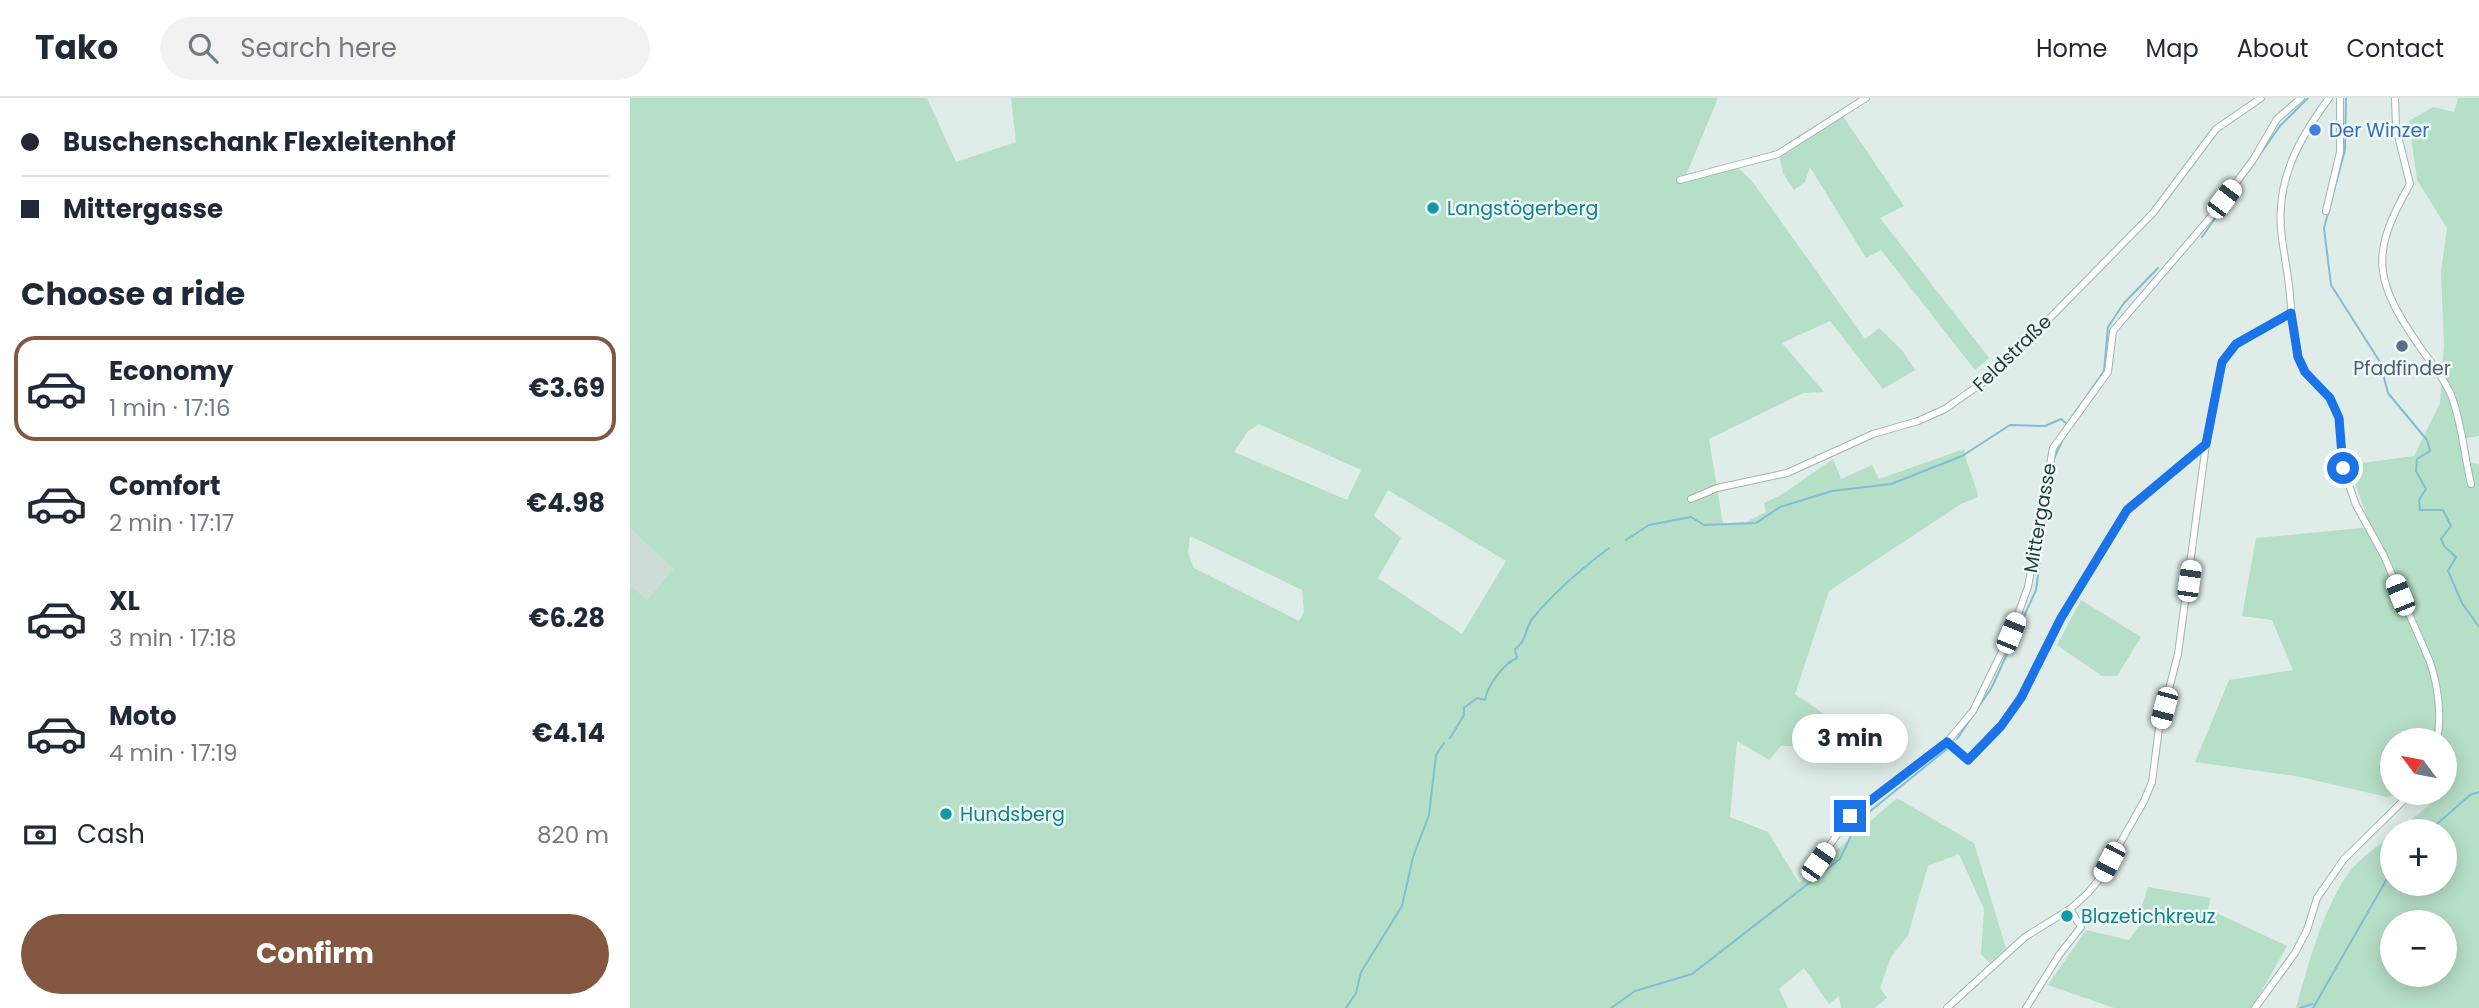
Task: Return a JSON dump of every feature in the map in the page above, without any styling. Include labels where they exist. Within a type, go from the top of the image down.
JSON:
[{"type":"street","points":[[1680,180],[1778,154],[1866,98]]},
{"type":"street","name":"Feldstraße","points":[[1691,499],[1717,488],[1787,473],[1873,434],[1918,421],[1969,394],[1995,374],[2153,212],[2216,129],[2261,98]]},
{"type":"street","name":"Mittergasse","points":[[1818,862],[1850,816],[1947,742],[1980,698],[2028,587],[2053,448],[2108,372],[2113,331],[2209,219],[2253,160],[2277,119],[2301,98]]},
{"type":"street","points":[[2329,98],[2299,141],[2284,184],[2282,237],[2290,279],[2291,313],[2298,357],[2305,372],[2330,398],[2339,418],[2343,468],[2356,505],[2384,556],[2435,676],[2440,728]]},
{"type":"street","points":[[2326,211],[2340,152],[2340,98]]},
{"type":"street","points":[[2395,98],[2396,128],[2410,184],[2390,218],[2384,237],[2381,269],[2385,289],[2450,395],[2471,484]]},
{"type":"street","points":[[1947,1008],[2025,937],[2070,909],[2101,877],[2152,782],[2159,728],[2178,654],[2206,444],[2222,362],[2236,344],[2291,313]]},
{"type":"street","points":[[1947,742],[1968,760],[2001,726],[2021,698],[2061,618],[2127,510],[2206,444]]},
{"type":"street","points":[[2255,1008],[2295,953],[2307,930],[2317,898],[2344,859],[2399,805]]},
{"type":"street","points":[[2026,1008],[2059,955],[2081,927],[2070,909]]},
{"type":"shaded area","points":[[630,528],[675,569],[647,601],[630,585]]},
{"type":"green space","points":[[630,98],[927,98],[956,162],[1016,142],[1011,98],[1718,98],[1686,175],[1735,165],[1752,181],[1865,339],[1879,328],[1902,350],[1915,370],[1883,389],[1830,321],[1782,343],[1824,392],[1803,393],[1709,439],[1723,524],[1746,522],[1766,512],[1764,503],[1781,495],[1833,459],[1841,479],[1872,465],[1879,479],[1964,449],[1978,497],[1961,504],[1829,591],[1795,694],[1827,716],[1798,746],[1781,746],[1769,760],[1737,741],[1730,817],[1768,832],[1799,883],[1897,798],[1974,843],[2006,948],[1990,963],[1981,954],[1984,909],[1959,854],[1928,866],[1908,935],[1891,957],[1880,988],[1887,998],[1874,1008],[1841,1008],[1839,996],[1829,1004],[1804,968],[1779,989],[1788,1008],[630,1008],[630,585],[647,600],[674,569],[630,528]],"holes":[[[1259,424],[1361,470],[1347,500],[1234,452],[1248,431]],[[1388,490],[1506,561],[1462,634],[1378,578],[1401,538],[1374,516]],[[1190,536],[1302,590],[1304,612],[1299,621],[1194,568],[1188,553]]]},
{"type":"green space","points":[[2458,98],[2479,98],[2479,436],[2466,438],[2470,463],[2479,464],[2479,1008],[2296,1008],[2317,939],[2338,890],[2356,864],[2380,844],[2380,896],[2457,896],[2457,819],[2412,819],[2429,805],[2457,805],[2457,728],[2380,728],[2380,795],[2296,776],[2195,762],[2229,680],[2293,670],[2272,620],[2242,616],[2256,538],[2371,527],[2348,465],[2414,456],[2440,403],[2444,345],[2441,272],[2447,228],[2417,180],[2409,121],[2433,107],[2454,112]]},
{"type":"green space","points":[[1840,112],[1904,206],[1880,218],[1989,358],[1975,370],[1881,250],[1866,258],[1810,167],[1805,182],[1794,190],[1783,173],[1780,158]]},
{"type":"green space","points":[[2081,600],[2141,637],[2117,676],[2102,676],[2057,645]]},
{"type":"green space","points":[[2148,887],[2211,898],[2208,909],[2287,946],[2252,1008],[2114,1008],[2048,985],[2086,930],[2129,940],[2147,915],[2159,917],[2140,911]]},
{"type":"waterway","points":[[2202,237],[2280,126],[2308,98]]},
{"type":"waterway","points":[[2346,98],[2345,150],[2324,228],[2331,285],[2380,362],[2388,393],[2427,440],[2430,451],[2417,459],[2416,471],[2426,489],[2419,500],[2420,510],[2443,510],[2451,526],[2441,539],[2444,546],[2456,557],[2448,571],[2462,603],[2479,627]]},
{"type":"waterway","points":[[1626,540],[1649,525],[1691,517],[1704,525],[1756,523],[1780,507],[1832,491],[1891,484],[1962,456],[2010,425],[2045,426],[2061,419],[2067,424],[2104,371],[2108,327],[2124,303],[2158,268]]},
{"type":"waterway","points":[[2053,461],[2062,441]]},
{"type":"waterway","points":[[2051,486],[2052,473]]},
{"type":"waterway","points":[[1957,739],[1992,687],[2036,590],[2045,525],[2050,516],[2047,507],[2049,497]]},
{"type":"waterway","points":[[1450,738],[1464,715],[1464,708],[1477,698],[1485,700],[1497,676],[1517,658],[1515,649],[1522,642],[1533,618],[1569,580],[1609,548]]},
{"type":"waterway","points":[[1346,1008],[1356,993],[1361,972],[1402,906],[1413,857],[1429,815],[1436,755],[1444,743]]},
{"type":"waterway","points":[[1611,1008],[1635,991],[1692,974],[1840,859],[1858,821],[1947,749]]},
{"type":"waterway","points":[[2443,819],[2470,795],[2479,792]]},
{"type":"waterway","points":[[2313,1008],[2380,891]]},
{"type":"waterway","points":[[2300,1008],[2312,1004]]},
{"type":"place","name":"Der Winzer","points":[[2315,130]]},
{"type":"place","name":"Langstögerberg","points":[[1433,208]]},
{"type":"place","name":"Pfadfinder","points":[[2402,346]]},
{"type":"place","name":"Hundsberg","points":[[946,814]]},
{"type":"place","name":"Blazetichkreuz","points":[[2067,916]]},
{"type":"route","points":[[1850,816],[1903,779],[1947,742],[1968,760],[2001,726],[2021,698],[2061,618],[2127,510],[2206,444],[2222,362],[2236,344],[2291,313],[2298,357],[2305,372],[2330,398],[2339,418],[2343,468]]}]
